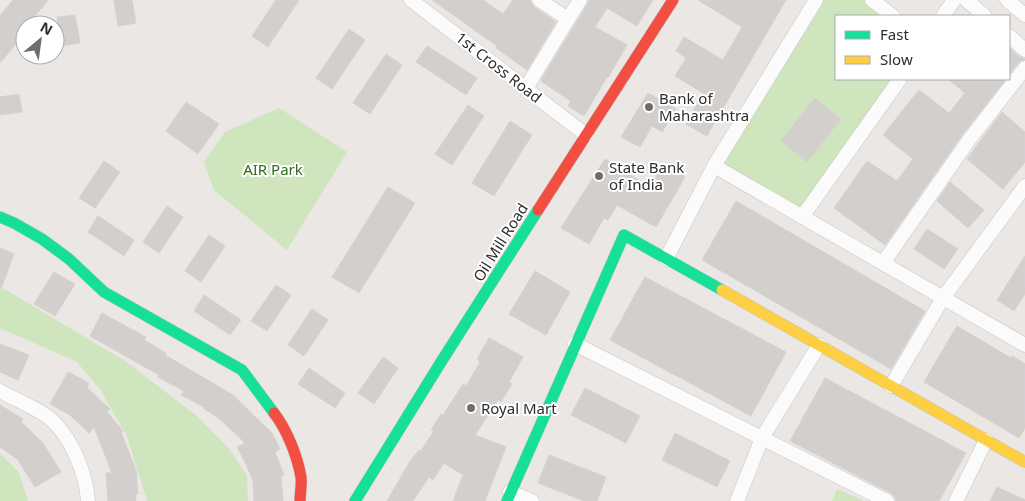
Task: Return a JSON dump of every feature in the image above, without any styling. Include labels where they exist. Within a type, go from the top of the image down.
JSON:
[{"type":"street","name":"1st Cross Road","points":[[411,0],[586,134]]},
{"type":"street","points":[[539,0],[568,19]]},
{"type":"street","points":[[526,88],[580,0]]},
{"type":"street","name":"Oil Mill Road","points":[[355,501],[586,134],[673,0]]},
{"type":"street","points":[[666,259],[714,166],[816,0]]},
{"type":"street","points":[[872,0],[893,15]]},
{"type":"street","points":[[944,15],[954,0]]},
{"type":"street","points":[[966,0],[984,15]]},
{"type":"street","points":[[1007,0],[1025,15]]},
{"type":"street","points":[[1010,37],[1025,50]]},
{"type":"street","points":[[883,263],[969,140],[1025,68]]},
{"type":"street","points":[[802,217],[899,80]]},
{"type":"street","points":[[714,166],[1025,345]]},
{"type":"street","points":[[890,386],[942,298],[1025,186]]},
{"type":"street","points":[[0,217],[14,221],[38,236],[86,274],[104,292],[242,370],[280,421],[294,455],[301,479],[300,501]]},
{"type":"street","points":[[532,501],[508,497],[624,235],[1025,462]]},
{"type":"street","points":[[575,344],[888,501]]},
{"type":"street","points":[[736,501],[762,438],[819,346]]},
{"type":"street","points":[[0,391],[48,417],[58,428],[74,453],[80,467],[88,501]]},
{"type":"street","points":[[956,501],[986,440]]},
{"type":"green space","points":[[816,0],[872,0],[892,15],[835,15],[835,80],[899,80],[802,217],[714,166]]},
{"type":"green space","name":"AIR Park","points":[[279,108],[347,152],[287,250],[214,190],[204,162],[225,132]]},
{"type":"green space","points":[[0,289],[6,290],[125,361],[197,416],[230,450],[247,476],[248,501],[147,501],[127,436],[100,389],[77,362],[0,328]]},
{"type":"green space","points":[[0,453],[19,473],[28,501],[0,501]]},
{"type":"green space","points":[[837,489],[864,501],[832,501]]},
{"type":"building","points":[[13,0],[48,0],[36,15],[15,15],[15,45],[0,63],[0,16]]},
{"type":"building","points":[[114,0],[132,0],[136,23],[118,26]]},
{"type":"building","points":[[276,0],[299,0],[268,47],[252,36]]},
{"type":"building","points":[[432,0],[483,0],[503,14],[513,0],[530,0],[534,7],[556,22],[527,70],[496,48],[497,46]]},
{"type":"building","points":[[589,0],[653,0],[637,26],[607,8],[595,27],[627,45],[584,116],[568,106],[571,101],[541,80]]},
{"type":"building","points":[[698,0],[786,0],[707,136],[686,124],[703,93],[675,76],[686,58],[676,51],[684,37],[723,60],[742,27]]},
{"type":"building","points":[[75,15],[80,43],[65,46],[65,16]]},
{"type":"building","points":[[349,29],[365,40],[332,89],[316,78]]},
{"type":"building","points":[[427,46],[477,78],[466,95],[416,62]]},
{"type":"building","points":[[1010,48],[1019,57],[1025,59],[1018,63],[1010,74]]},
{"type":"building","points":[[386,54],[402,65],[370,114],[353,103]]},
{"type":"building","points":[[949,80],[1005,80],[962,135],[885,245],[834,208],[867,161],[897,181],[913,159],[883,135],[919,90],[949,113],[965,93]]},
{"type":"building","points":[[648,93],[676,109],[662,132],[652,126],[640,147],[621,137]]},
{"type":"building","points":[[19,94],[22,112],[0,115],[0,97]]},
{"type":"building","points":[[815,98],[841,119],[807,162],[781,141]]},
{"type":"building","points":[[186,102],[219,124],[198,154],[166,131]]},
{"type":"building","points":[[468,105],[484,116],[452,165],[435,154]]},
{"type":"building","points":[[1002,112],[1025,132],[1025,162],[1003,189],[967,159]]},
{"type":"building","points":[[510,121],[532,135],[494,196],[472,183]]},
{"type":"building","points":[[605,159],[650,187],[663,164],[685,177],[656,227],[617,205],[608,220],[604,218],[589,244],[561,228]]},
{"type":"building","points":[[104,161],[120,172],[95,208],[79,198]]},
{"type":"building","points":[[950,182],[984,210],[968,228],[937,201]]},
{"type":"building","points":[[388,187],[415,203],[359,293],[332,277]]},
{"type":"building","points":[[736,201],[925,311],[891,369],[702,260]]},
{"type":"building","points":[[167,206],[183,217],[159,253],[143,242]]},
{"type":"building","points":[[98,216],[134,240],[124,256],[88,232]]},
{"type":"building","points":[[927,229],[958,249],[944,269],[914,249]]},
{"type":"building","points":[[209,235],[225,246],[201,282],[185,271]]},
{"type":"building","points":[[0,248],[14,254],[1,289],[0,289]]},
{"type":"building","points":[[1025,256],[1025,294],[1014,311],[997,300]]},
{"type":"building","points":[[535,271],[570,292],[546,335],[509,314]]},
{"type":"building","points":[[54,272],[75,284],[55,316],[34,304]]},
{"type":"building","points":[[645,277],[786,352],[751,416],[610,340]]},
{"type":"building","points":[[276,285],[291,295],[267,331],[251,321]]},
{"type":"building","points":[[204,295],[241,320],[230,335],[194,311]]},
{"type":"building","points":[[312,309],[328,320],[304,356],[288,345]]},
{"type":"building","points":[[102,313],[146,337],[144,340],[166,353],[165,355],[233,395],[272,433],[280,449],[275,452],[284,475],[281,477],[283,501],[254,501],[253,481],[237,447],[245,443],[220,419],[204,407],[181,395],[184,391],[158,377],[159,375],[90,336]]},
{"type":"building","points":[[957,326],[1011,358],[1012,356],[1025,364],[1025,428],[1019,438],[924,382]]},
{"type":"building","points":[[489,338],[523,357],[509,382],[512,384],[501,402],[498,400],[475,435],[506,447],[485,501],[453,501],[463,475],[444,463],[433,480],[429,477],[413,501],[387,501],[409,463],[419,450],[421,451],[434,431],[431,430],[441,414],[443,415],[463,384],[466,386],[480,362],[477,359]]},
{"type":"building","points":[[0,344],[29,355],[18,380],[0,372]]},
{"type":"building","points":[[383,357],[398,368],[374,404],[358,393]]},
{"type":"building","points":[[309,368],[345,393],[335,408],[298,384]]},
{"type":"building","points":[[68,372],[89,383],[87,388],[110,409],[107,412],[123,431],[121,432],[136,470],[138,494],[135,494],[136,501],[108,501],[106,473],[112,473],[94,427],[89,433],[70,415],[50,404]]},
{"type":"building","points":[[825,378],[966,453],[939,501],[896,501],[891,493],[790,441]]},
{"type":"building","points":[[585,388],[640,416],[626,443],[571,415]]},
{"type":"building","points":[[0,405],[23,419],[21,422],[43,443],[61,472],[35,487],[18,460],[0,447]]},
{"type":"building","points":[[675,433],[730,461],[717,487],[662,460]]},
{"type":"building","points":[[549,455],[606,477],[597,501],[584,501],[538,483]]},
{"type":"building","points":[[997,487],[1025,500],[1025,501],[990,501]]},
{"type":"traffic: fast","points":[[355,501],[538,210]]},
{"type":"traffic: fast","points":[[0,217],[42,239],[69,259],[104,292],[242,370],[274,413]]},
{"type":"traffic: fast","points":[[507,501],[624,235],[722,290]]},
{"type":"traffic: slow","points":[[722,290],[1025,462]]},
{"type":"traffic: jam","points":[[538,210],[673,0]]},
{"type":"traffic: jam","points":[[274,413],[291,443],[297,460],[301,480],[300,501]]},
{"type":"place","name":"Bank of Maharashtra","points":[[649,107]]},
{"type":"place","name":"State Bank of India","points":[[599,176]]},
{"type":"place","name":"Royal Mart","points":[[471,408]]}]
